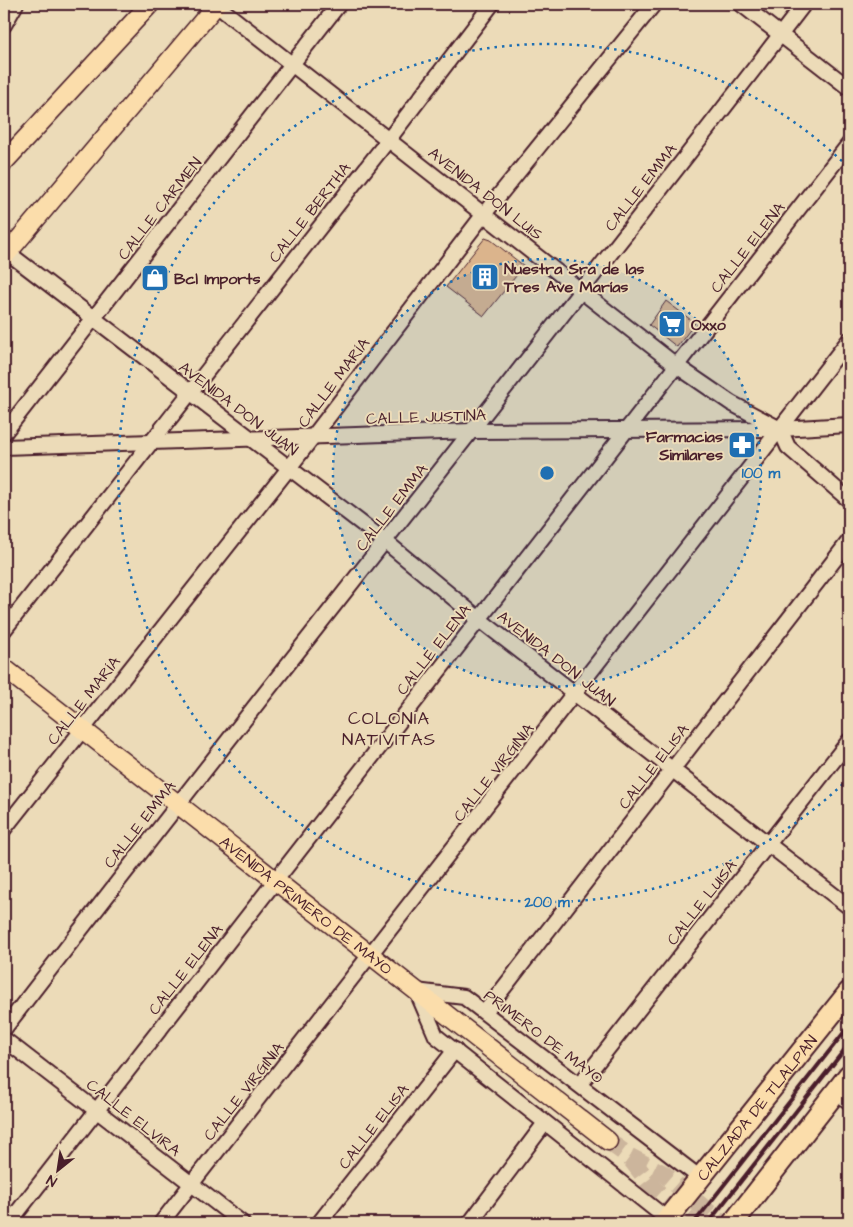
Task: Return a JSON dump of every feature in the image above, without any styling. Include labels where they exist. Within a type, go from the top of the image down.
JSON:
[{"type":"highway","name":"CALZADA DE TLALPAN","points":[[666,1221],[849,992]]},
{"type":"highway","points":[[734,1223],[843,1096],[849,1075]]},
{"type":"main road","points":[[4,162],[150,4]]},
{"type":"main road","points":[[6,255],[216,4]]},
{"type":"main road","name":"AVENIDA PRIMERO DE MAYO","points":[[4,668],[416,992],[608,1140]]},
{"type":"street","points":[[4,25],[16,4]]},
{"type":"street","name":"AVENIDA DON LUIS","points":[[216,4],[677,366],[731,403],[780,429]]},
{"type":"street","name":"CALLE CARMEN","points":[[4,433],[339,4]]},
{"type":"street","name":"CALLE BERTHA","points":[[4,630],[149,442],[389,139],[492,4]]},
{"type":"street","name":"CALLE MARÍA","points":[[4,829],[289,468],[484,214],[654,4]]},
{"type":"street","points":[[741,4],[849,88]]},
{"type":"street","name":"CALLE EMMA","points":[[4,1030],[176,804],[386,542],[804,4]]},
{"type":"street","name":"CALLE ELENA","points":[[9,1223],[849,144]]},
{"type":"street","name":"AVENIDA DON JUAN","points":[[6,255],[94,319],[386,542],[479,619],[849,907]]},
{"type":"street","name":"CALLE VIRGINIA","points":[[161,1223],[849,340]]},
{"type":"street","name":"CALLE JUSTINA","points":[[4,447],[471,431],[629,428],[780,429],[849,425]]},
{"type":"street","points":[[780,429],[788,447],[849,500]]},
{"type":"street","name":"CALLE ELISA","points":[[485,1012],[849,541]]},
{"type":"street","name":"CALLE LUISA","points":[[580,1084],[849,741]]},
{"type":"street","points":[[416,992],[436,1036],[666,1221]]},
{"type":"street","name":"PRIMERO DE MAYO","points":[[416,992],[464,997],[700,1177]]},
{"type":"street","name":"CALLE ELVIRA","points":[[4,1039],[242,1223]]},
{"type":"street","name":"CALLE ELISA","points":[[319,1223],[454,1050]]},
{"type":"street","points":[[470,1223],[545,1123]]},
{"type":"building","name":"Nuestra Sra de las Tres Ave Marías","points":[[485,238],[491,240],[524,266],[484,316],[446,287]]},
{"type":"building","name":"Oxxo","points":[[666,301],[695,323],[677,347],[649,325]]},
{"type":"tunnel","points":[[608,1141],[630,1157],[664,1174],[721,1223]]},
{"type":"tunnel","points":[[631,1159],[654,1189],[693,1223]]},
{"type":"railway","points":[[694,1223],[849,1026]]},
{"type":"railway","points":[[708,1223],[849,1044]]},
{"type":"place","name":"Nuestra Sra de las Tres Ave Marías","points":[[485,277]]},
{"type":"place","name":"Bcl Imports","points":[[155,278]]},
{"type":"place","name":"Oxxo","points":[[672,324]]},
{"type":"place","name":"Farmacias Similares","points":[[742,445]]},
{"type":"district","name":"COLONIA NATIVITAS","points":[[389,728]]}]
